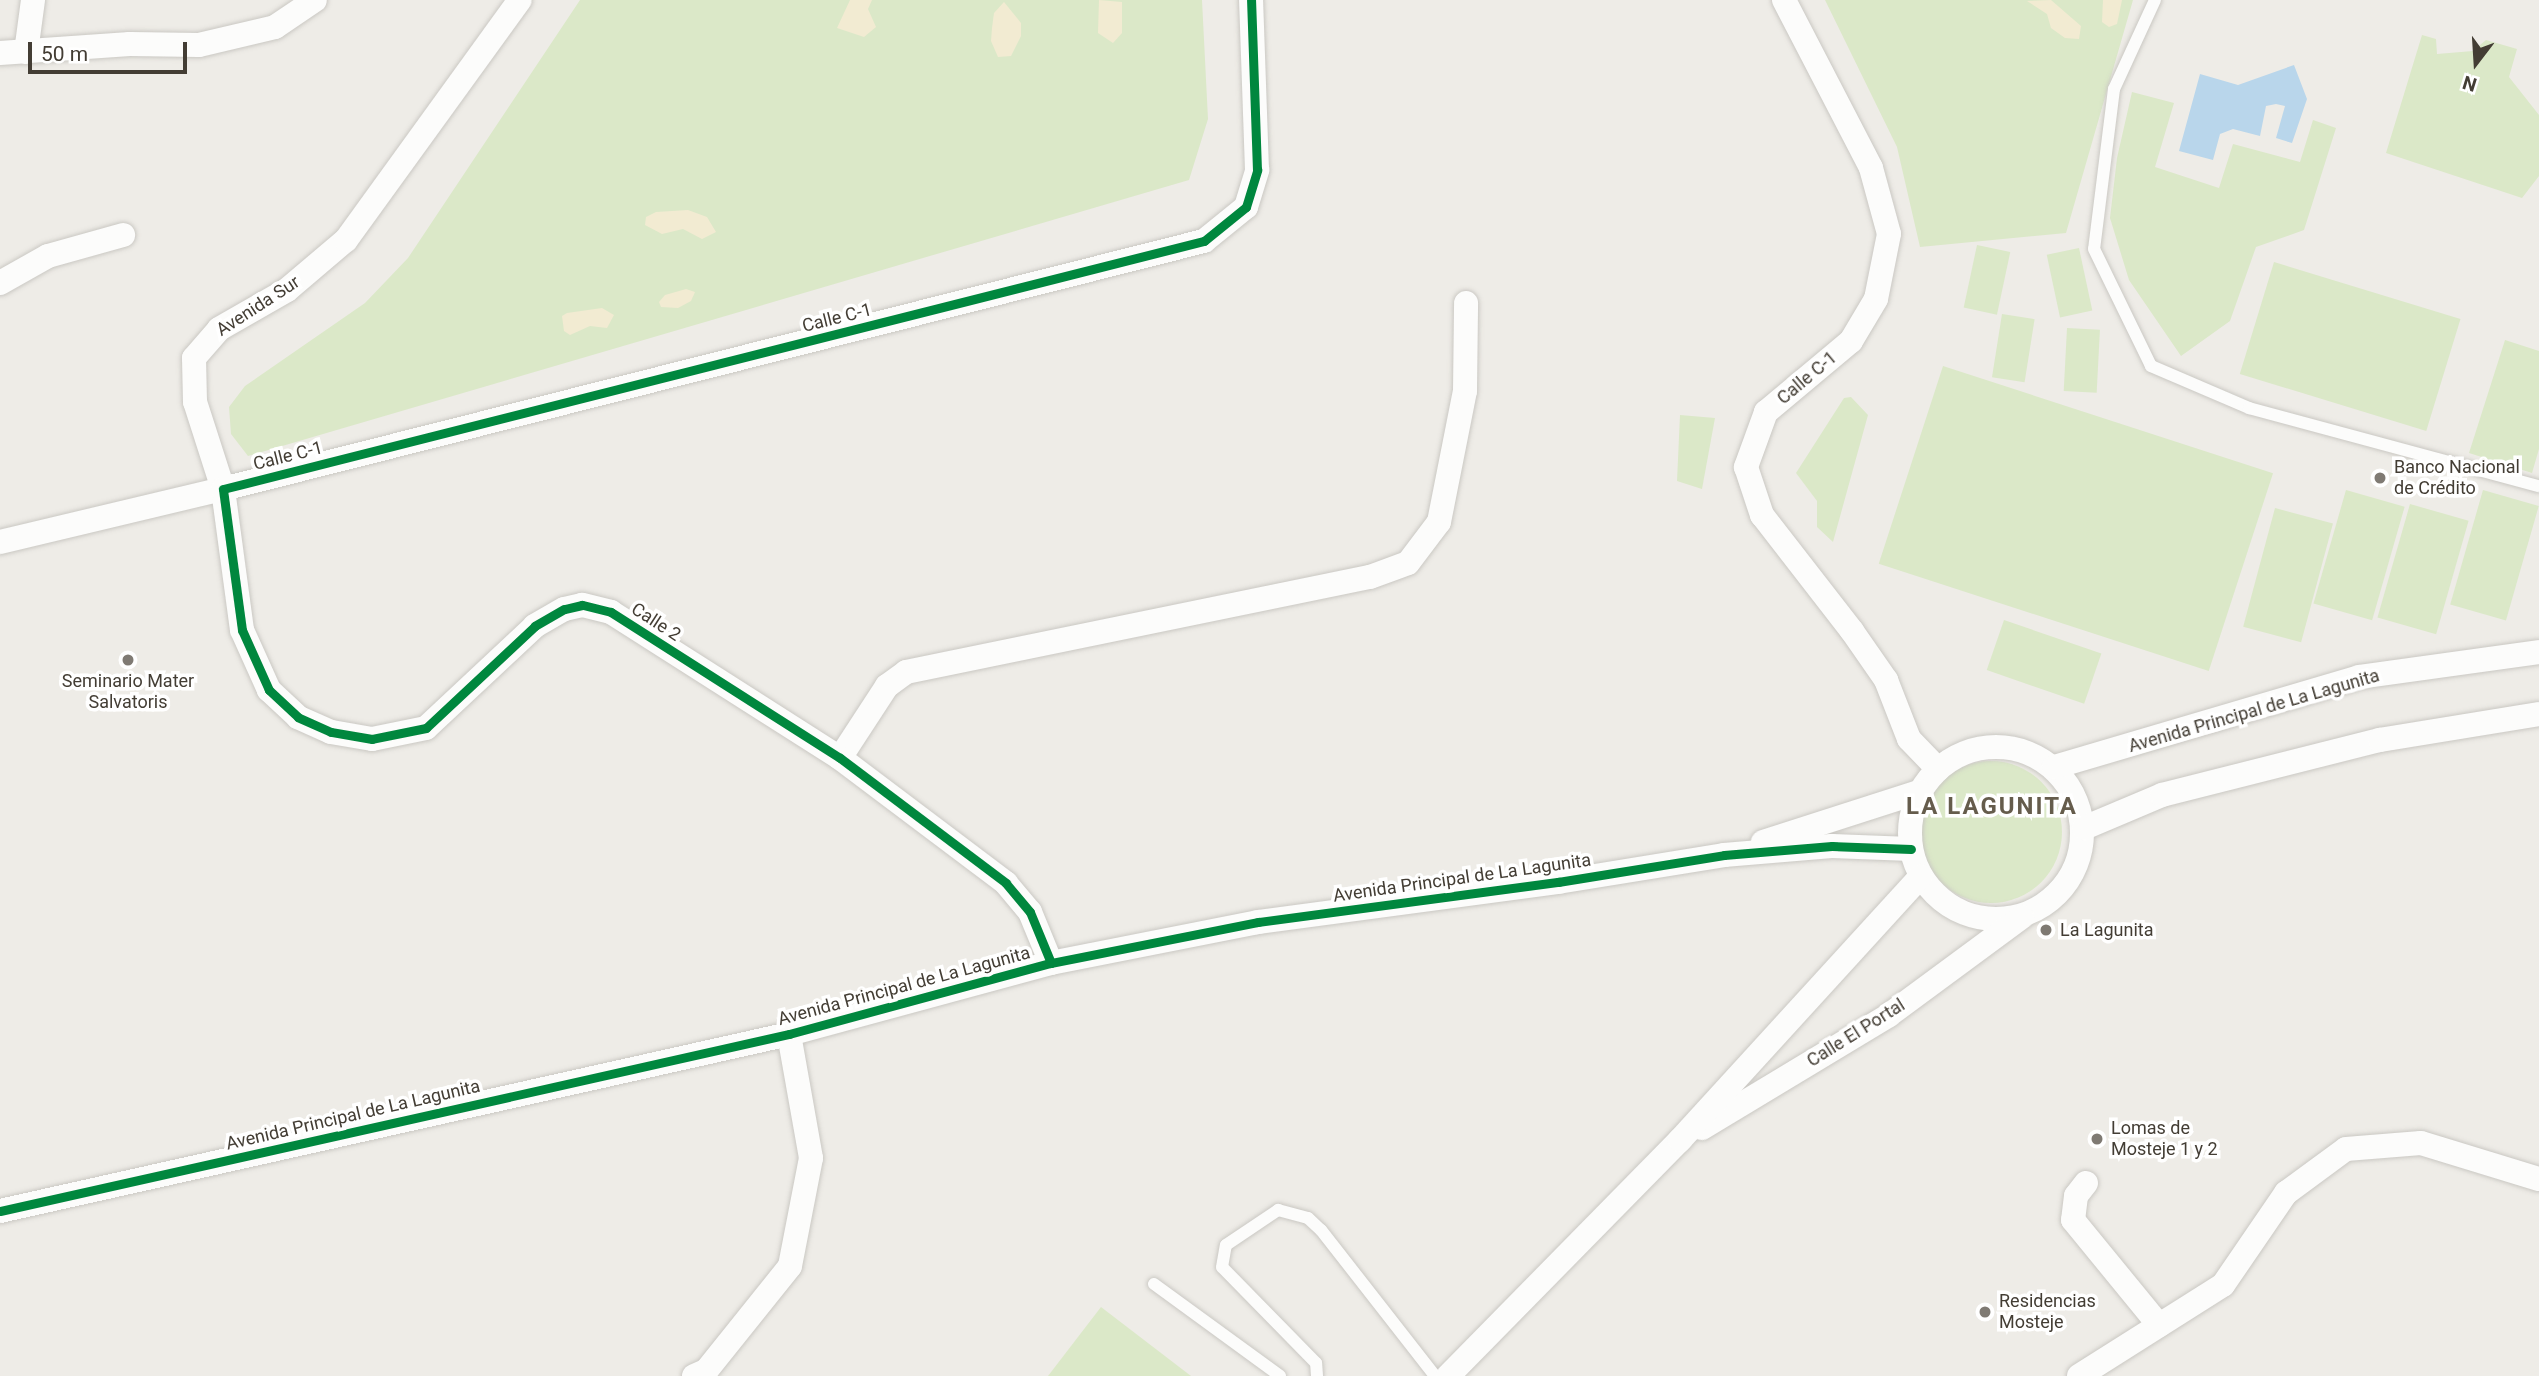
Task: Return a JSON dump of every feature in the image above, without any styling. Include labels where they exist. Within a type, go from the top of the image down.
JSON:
[{"type":"street","points":[[26,52],[33,0]]},
{"type":"street","points":[[0,53],[130,44],[199,45],[275,27],[315,0]]},
{"type":"street","name":"Avenida Sur","points":[[223,489],[195,402],[194,358],[219,329],[287,290],[346,240],[520,0]]},
{"type":"street","name":"Calle C-1","points":[[223,489],[1204,241],[1246,207],[1257,170],[1251,0]]},
{"type":"street","name":"Calle C-1","points":[[1784,0],[1871,168],[1889,234],[1876,299],[1851,341],[1766,412],[1746,467],[1762,515],[1852,631],[1886,680],[1909,739],[1938,769]]},
{"type":"street","points":[[0,283],[48,256],[123,235]]},
{"type":"street","points":[[840,758],[887,686],[906,672],[1370,577],[1408,564],[1439,522],[1465,391],[1466,303]]},
{"type":"street","points":[[0,542],[223,489]]},
{"type":"street","name":"Calle 2","points":[[223,489],[242,630],[269,691],[298,717],[331,732],[372,739],[426,728],[536,626],[564,609],[582,605],[611,612],[840,758],[1006,883],[1030,912],[1051,963]]},
{"type":"street","name":"Avenida Principal de La Lagunita","points":[[2054,767],[2359,677],[2539,652]]},
{"type":"street","points":[[2084,828],[2175,792],[2381,740],[2539,714]]},
{"type":"street","points":[[2016,748],[2054,767],[2084,828],[2082,855],[2071,880],[2052,900],[2025,916],[1985,919],[1948,905],[1921,876],[1910,849],[1910,820],[1919,792],[1938,769],[1975,749],[2016,748]]},
{"type":"street","name":"Avenida Principal de La Lagunita","points":[[1724,855],[1919,792]]},
{"type":"street","name":"Avenida Principal de La Lagunita","points":[[0,1210],[789,1034],[1051,963],[1258,922],[1558,882],[1724,855],[1832,846],[1910,849]]},
{"type":"street","name":"Calle El Portal","points":[[1448,1376],[1680,1140],[1921,876]]},
{"type":"street","name":"Calle El Portal","points":[[1680,1140],[1889,1015],[2025,916]]},
{"type":"street","points":[[694,1376],[706,1371],[790,1266],[811,1158],[789,1034]]},
{"type":"street","points":[[2079,1376],[2223,1285],[2286,1193],[2346,1149],[2421,1143],[2539,1179]]},
{"type":"street","points":[[2086,1183],[2076,1196],[2073,1220],[2159,1325]]},
{"type":"lane","points":[[2155,0],[2114,89],[2094,249],[2151,366],[2249,408],[2539,486]]},
{"type":"lane","points":[[1317,1376],[1316,1363],[1222,1267],[1226,1245],[1278,1210],[1308,1218],[1321,1230],[1435,1376]]},
{"type":"lane","points":[[1154,1284],[1280,1376]]},
{"type":"green space","points":[[580,0],[1202,0],[1208,119],[1189,180],[248,456],[231,434],[229,407],[245,386],[365,303],[408,258]]},
{"type":"green space","points":[[1825,0],[2133,0],[2066,233],[1920,247],[1897,147]]},
{"type":"green space","points":[[2422,35],[2436,39],[2437,54],[2473,51],[2486,40],[2517,49],[2509,77],[2539,115],[2539,176],[2522,198],[2386,153]]},
{"type":"green space","points":[[2132,92],[2174,103],[2155,167],[2219,188],[2233,144],[2300,162],[2313,120],[2336,128],[2304,230],[2256,247],[2230,321],[2181,356],[2129,280],[2110,218],[2117,158]]},
{"type":"green space","points":[[1977,245],[2010,252],[1997,315],[1964,308]]},
{"type":"green space","points":[[2079,248],[2092,311],[2060,317],[2047,255]]},
{"type":"green space","points":[[2274,262],[2460,319],[2426,431],[2240,374]]},
{"type":"green space","points":[[2002,314],[2035,319],[2025,382],[1992,377]]},
{"type":"green space","points":[[2067,328],[2100,330],[2097,393],[2064,391]]},
{"type":"green space","points":[[2505,340],[2539,351],[2539,449],[2532,473],[2469,453]]},
{"type":"green space","points":[[1943,366],[2273,473],[2209,671],[1879,564]]},
{"type":"green space","points":[[1851,397],[1868,415],[1833,542],[1817,527],[1817,501],[1796,473],[1844,398]]},
{"type":"green space","points":[[1680,415],[1715,418],[1702,489],[1677,481]]},
{"type":"green space","points":[[2346,490],[2405,507],[2372,620],[2313,603]]},
{"type":"green space","points":[[2483,490],[2539,506],[2506,620],[2450,604]]},
{"type":"green space","points":[[2410,504],[2469,521],[2436,634],[2377,617]]},
{"type":"green space","points":[[2275,508],[2333,524],[2301,642],[2243,627]]},
{"type":"green space","points":[[2004,620],[2101,654],[2084,704],[1987,670]]},
{"type":"green space","points":[[1991,761],[2018,767],[2041,782],[2056,805],[2062,832],[2056,859],[2041,882],[2018,897],[1991,903],[1964,897],[1941,882],[1926,859],[1920,832],[1926,805],[1941,782],[1964,767]]},
{"type":"green space","points":[[1101,1307],[1191,1376],[1048,1376]]},
{"type":"sand","points":[[850,0],[872,0],[868,9],[876,27],[864,37],[837,28]]},
{"type":"sand","points":[[1099,0],[1122,2],[1122,33],[1113,43],[1098,33]]},
{"type":"sand","points":[[2051,0],[2081,26],[2079,39],[2065,38],[2051,28],[2047,14],[2027,1]]},
{"type":"sand","points":[[2103,0],[2122,0],[2117,24],[2109,27],[2102,22]]},
{"type":"sand","points":[[1004,2],[1021,23],[1021,36],[1011,56],[998,57],[991,41],[992,28],[994,13]]},
{"type":"sand","points":[[688,210],[707,217],[716,232],[702,239],[683,229],[662,234],[645,225],[646,217],[656,212]]},
{"type":"sand","points":[[686,289],[695,292],[691,301],[678,308],[661,307],[659,302],[665,295]]},
{"type":"sand","points":[[602,308],[614,315],[607,328],[590,326],[570,335],[564,331],[562,316]]},
{"type":"water","points":[[2294,65],[2307,99],[2292,143],[2276,138],[2285,106],[2276,104],[2266,106],[2260,136],[2233,129],[2220,134],[2213,160],[2179,151],[2200,74],[2238,85]]},
{"type":"cycle path","points":[[1051,963],[1030,912],[1006,883],[840,758],[611,612],[582,605],[564,609],[535,626],[426,728],[372,739],[331,732],[298,717],[269,690],[242,630],[223,489],[1204,241],[1246,207],[1257,170],[1251,0]]},
{"type":"cycle path","points":[[0,1211],[789,1034],[1051,963],[1258,922],[1558,882],[1724,855],[1832,846],[1911,849]]},
{"type":"place","name":"Banco Nacional de Crédito","points":[[2380,478]]},
{"type":"place","name":"Seminario Mater Salvatoris","points":[[128,660]]},
{"type":"place","name":"La Lagunita","points":[[2046,930]]},
{"type":"place","name":"Lomas de Mosteje 1 y 2","points":[[2097,1139]]},
{"type":"place","name":"Residencias Mosteje","points":[[1985,1312]]},
{"type":"district","name":"LA LAGUNITA","points":[[1992,807]]}]
